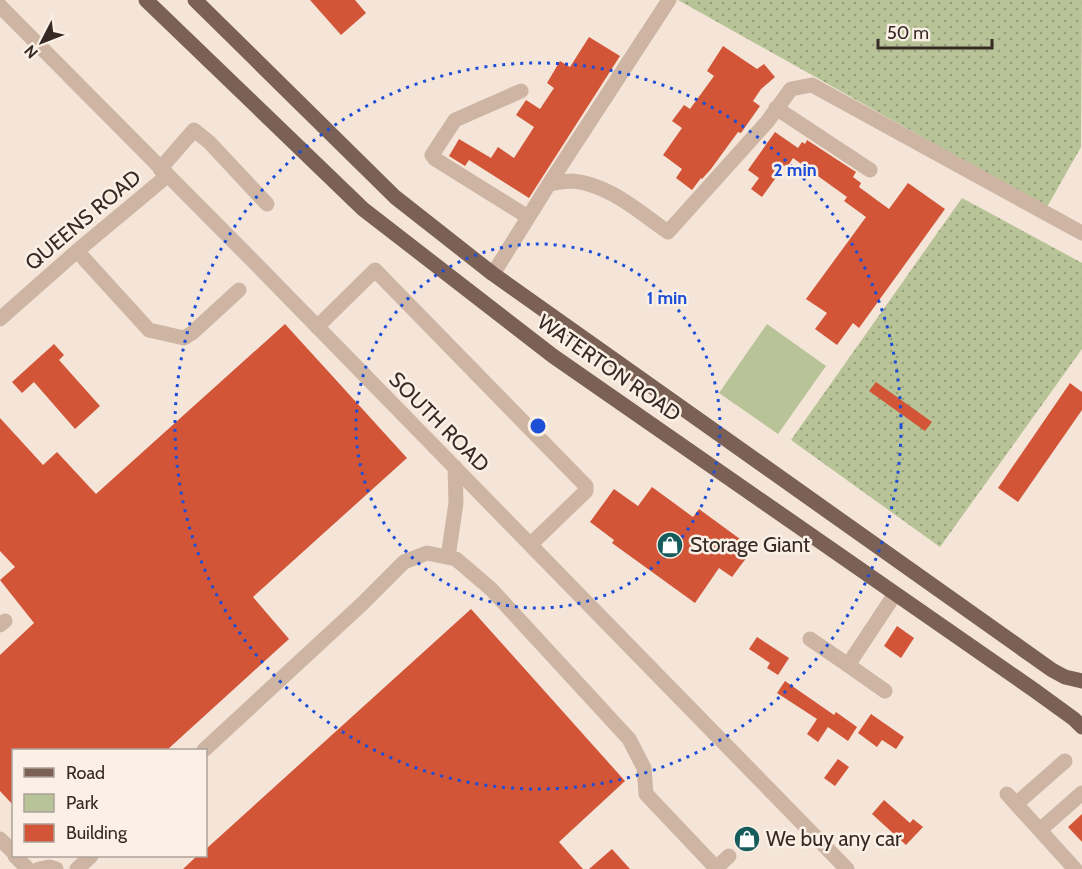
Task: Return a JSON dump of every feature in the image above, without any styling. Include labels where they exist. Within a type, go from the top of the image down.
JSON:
[{"type":"main road","name":"WATERTON ROAD","points":[[146,0],[363,209],[553,357],[1074,718],[1082,727]]},
{"type":"main road","name":"WATERTON ROAD","points":[[195,0],[395,197],[493,274],[1052,670],[1065,677],[1082,681]]},
{"type":"street","points":[[493,274],[669,0]]},
{"type":"street","name":"SOUTH ROAD","points":[[0,6],[531,544],[847,869]]},
{"type":"street","points":[[549,184],[572,181],[597,187],[628,203],[668,232],[767,122],[791,89],[812,85],[1082,233]]},
{"type":"street","points":[[521,91],[455,120],[432,155],[528,217]]},
{"type":"street","points":[[776,108],[870,170]]},
{"type":"street","name":"QUEENS ROAD","points":[[0,319],[164,172],[194,130],[209,142],[267,204]]},
{"type":"street","points":[[77,251],[149,330],[174,337],[184,338],[192,333],[239,290]]},
{"type":"street","points":[[317,327],[375,270],[586,486],[586,491],[531,544]]},
{"type":"street","points":[[448,557],[456,503],[455,467]]},
{"type":"street","points":[[205,749],[362,604],[404,562],[427,553],[448,557],[456,559],[491,589],[630,739],[644,768],[646,794],[717,868],[729,856]]},
{"type":"street","points":[[848,665],[895,594]]},
{"type":"street","points":[[810,639],[885,691]]},
{"type":"street","points":[[1065,761],[1011,799],[1075,869]]},
{"type":"street","points":[[1040,830],[1082,793]]},
{"type":"street","points":[[0,839],[12,852]]},
{"type":"street","points":[[17,857],[28,869]]},
{"type":"street","points":[[77,869],[89,857]]},
{"type":"street","points":[[39,869],[49,867],[56,869]]},
{"type":"green space","points":[[678,0],[1082,0],[1081,147],[1047,207]]},
{"type":"green space","points":[[962,198],[1082,263],[1082,349],[940,547],[791,440]]},
{"type":"green space","points":[[767,324],[826,366],[778,434],[719,393]]},
{"type":"building","points":[[310,0],[355,0],[366,13],[341,35]]},
{"type":"building","points":[[589,37],[620,56],[529,198],[469,160],[465,166],[449,156],[459,139],[491,158],[498,147],[514,158],[534,127],[516,115],[526,100],[540,109],[554,88],[547,83],[560,61],[570,67]]},
{"type":"building","points":[[723,46],[757,69],[764,64],[775,77],[761,89],[753,101],[760,106],[741,133],[738,132],[711,169],[692,190],[676,178],[682,169],[663,155],[682,128],[672,121],[684,105],[690,109],[714,76],[707,71]]},
{"type":"building","points":[[775,132],[798,148],[802,142],[805,144],[807,140],[856,172],[853,177],[861,183],[859,187],[889,209],[908,183],[945,209],[859,328],[853,323],[837,345],[815,329],[827,313],[806,299],[866,217],[844,201],[847,197],[793,158],[788,166],[785,165],[762,197],[751,189],[759,178],[748,170]]},
{"type":"building","points":[[285,324],[407,458],[253,597],[289,639],[168,749],[12,749],[12,804],[0,791],[0,655],[34,623],[0,580],[15,567],[0,551],[0,418],[43,465],[57,452],[96,494]]},
{"type":"building","points":[[54,344],[64,355],[59,360],[100,406],[75,429],[34,382],[22,393],[12,382]]},
{"type":"building","points":[[876,382],[932,422],[925,431],[869,391]]},
{"type":"building","points":[[1070,383],[1082,392],[1082,410],[1018,502],[998,488]]},
{"type":"building","points":[[652,487],[693,517],[699,509],[740,539],[734,548],[747,557],[732,577],[719,568],[695,603],[612,543],[614,540],[590,522],[614,489],[638,506]]},
{"type":"building","points":[[471,609],[625,781],[559,842],[583,869],[183,869],[196,857],[207,857],[207,848]]},
{"type":"building","points":[[897,626],[914,638],[901,658],[884,646]]},
{"type":"building","points":[[757,637],[789,658],[778,675],[767,668],[770,663],[749,649]]},
{"type":"building","points":[[785,681],[834,715],[836,712],[857,727],[848,741],[828,727],[818,742],[807,734],[817,719],[777,693]]},
{"type":"building","points":[[871,714],[904,737],[896,749],[882,740],[877,747],[858,733]]},
{"type":"building","points":[[838,759],[849,767],[835,786],[824,778]]},
{"type":"building","points":[[884,800],[910,823],[913,819],[923,827],[906,845],[872,814]]},
{"type":"building","points":[[1082,814],[1082,842],[1068,827]]},
{"type":"building","points":[[612,849],[630,869],[589,869]]},
{"type":"place","name":"Storage Giant","points":[[670,545]]},
{"type":"place","name":"We buy any car","points":[[747,839]]}]
